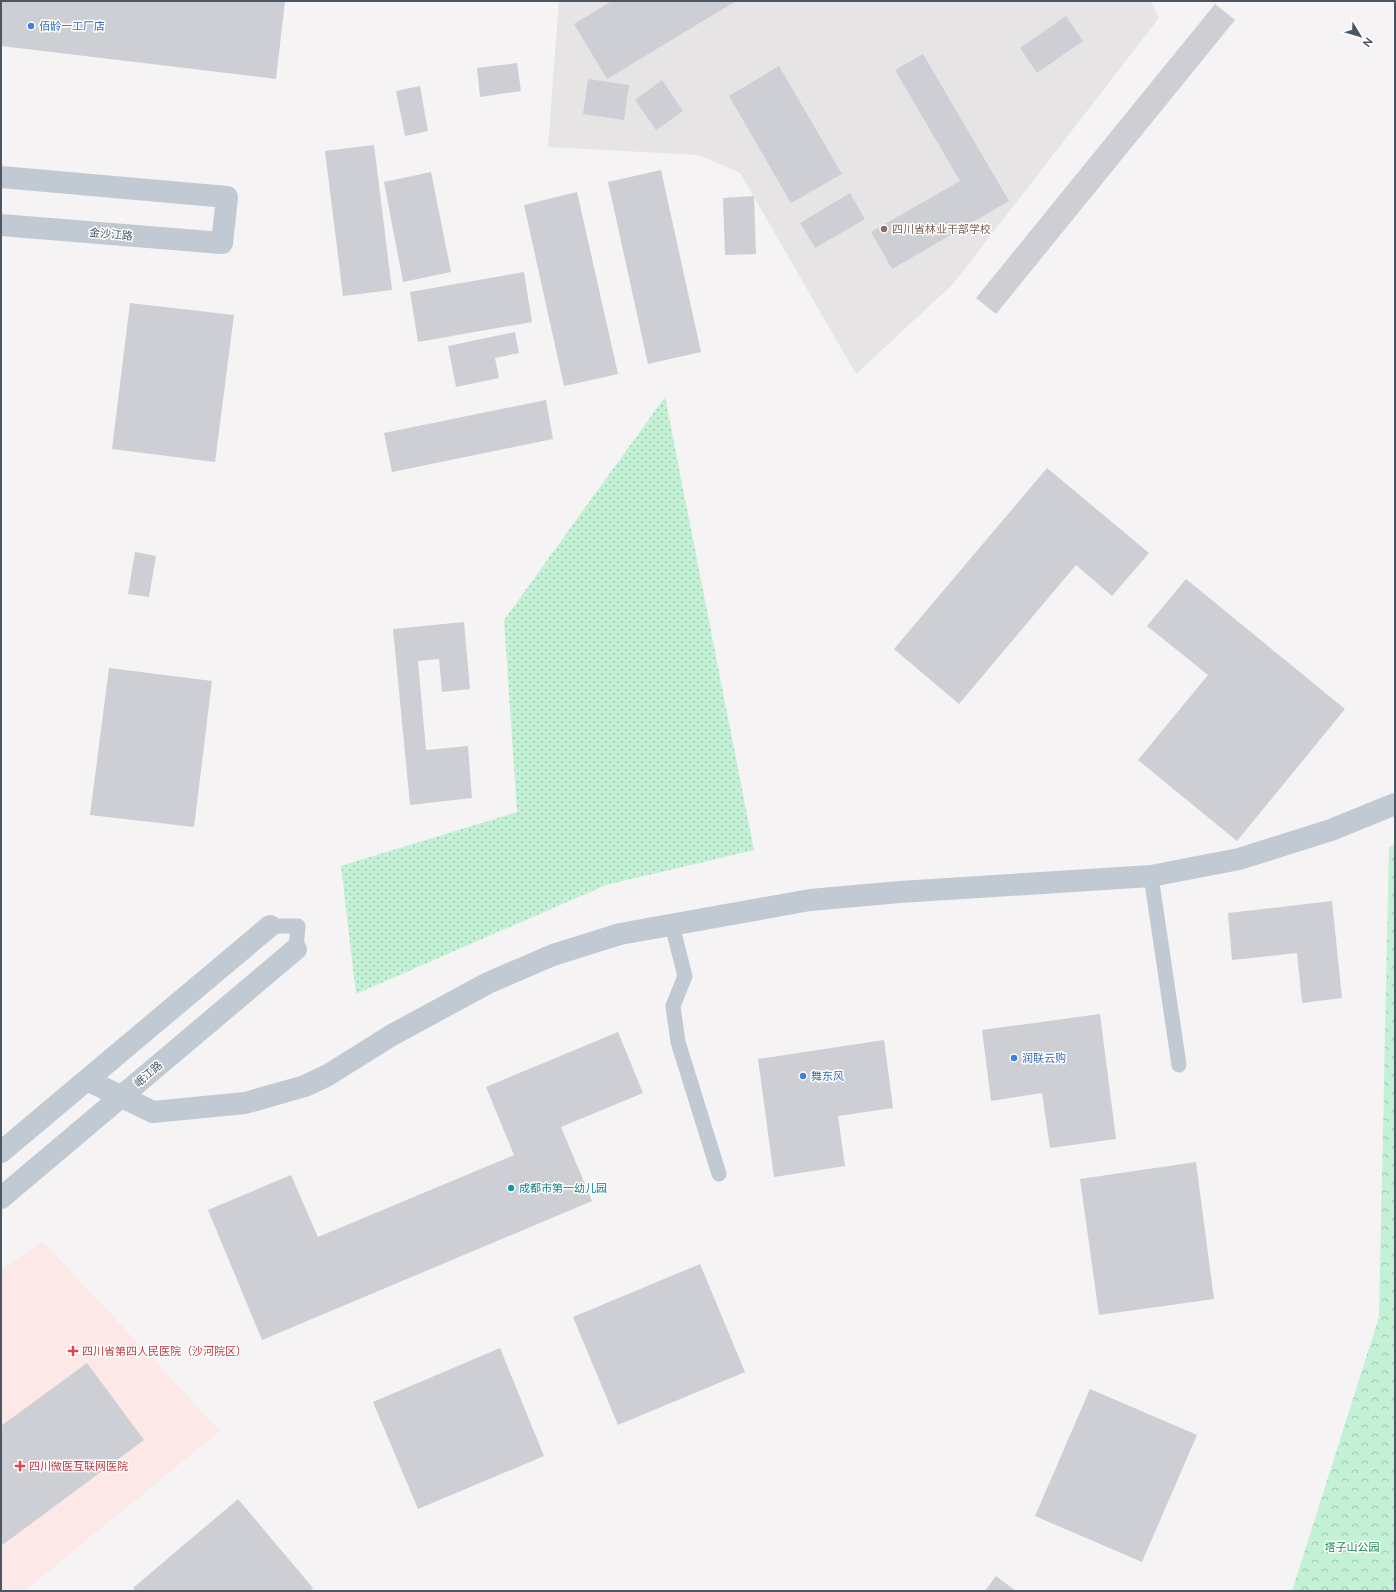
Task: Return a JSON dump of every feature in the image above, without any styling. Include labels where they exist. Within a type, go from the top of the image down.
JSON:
[{"type":"street","name":"金沙江路","points":[[1,177],[227,197],[222,243],[1,225]]},
{"type":"street","points":[[87,1080],[153,1112],[245,1103],[304,1086],[328,1075],[392,1035],[488,983],[553,955],[620,934],[810,900],[900,892],[1152,876],[1239,859],[1331,830],[1395,804]]},
{"type":"street","points":[[1,1152],[270,926]]},
{"type":"street","name":"岷江路","points":[[1,1198],[296,949]]},
{"type":"lane","points":[[1152,876],[1179,1065]]},
{"type":"lane","points":[[672,925],[685,976],[673,1006],[678,1042],[718,1174]]},
{"type":"lane","points":[[270,926],[298,926],[296,949]]},
{"type":"shaded area","name":"四川省林业干部学校","points":[[559,1],[1151,1],[1159,18],[953,284],[856,374],[740,173],[699,155],[548,147]]},
{"type":"shaded area","name":"四川省第四人民医院（沙河院区）","points":[[43,1242],[220,1431],[24,1591],[1,1591],[1,1270]]},
{"type":"green space","points":[[665,397],[754,850],[606,885],[356,994],[341,866],[517,812],[504,620]]},
{"type":"green space","name":"塔子山公园","points":[[1395,844],[1395,1591],[1292,1591],[1379,1317],[1389,847]]},
{"type":"building","points":[[1,1],[285,1],[276,79],[1,46]]},
{"type":"building","points":[[612,1],[736,1],[607,79],[574,24]]},
{"type":"building","points":[[1215,4],[1235,20],[996,314],[976,298]]},
{"type":"building","points":[[1066,16],[1083,41],[1037,73],[1020,48]]},
{"type":"building","points":[[923,54],[1009,201],[892,269],[871,232],[960,181],[895,70]]},
{"type":"building","points":[[517,63],[521,91],[480,97],[477,68]]},
{"type":"building","points":[[779,66],[842,174],[791,203],[729,96]]},
{"type":"building","points":[[588,79],[629,85],[624,120],[583,114]]},
{"type":"building","points":[[662,80],[683,111],[656,130],[635,100]]},
{"type":"building","points":[[420,86],[428,131],[405,136],[396,91]]},
{"type":"building","points":[[374,145],[392,290],[343,296],[325,151]]},
{"type":"building","points":[[661,170],[701,352],[648,364],[608,182]]},
{"type":"building","points":[[431,172],[451,272],[403,282],[384,182]]},
{"type":"building","points":[[577,192],[618,374],[564,386],[524,205]]},
{"type":"building","points":[[850,193],[865,219],[815,248],[800,223]]},
{"type":"building","points":[[754,196],[756,254],[725,255],[723,198]]},
{"type":"building","points":[[524,272],[532,322],[418,342],[410,292]]},
{"type":"building","points":[[130,303],[234,315],[215,462],[112,449]]},
{"type":"building","points":[[515,332],[519,353],[495,358],[499,378],[456,387],[448,346]]},
{"type":"building","points":[[546,400],[553,439],[392,472],[384,433]]},
{"type":"building","points":[[1047,468],[1149,553],[1112,596],[1076,565],[959,704],[894,649]]},
{"type":"building","points":[[135,552],[156,556],[149,597],[128,594]]},
{"type":"building","points":[[1186,579],[1345,709],[1237,841],[1138,760],[1208,675],[1147,626]]},
{"type":"building","points":[[464,622],[470,689],[442,692],[439,659],[418,661],[426,750],[468,746],[472,798],[410,805],[393,629]]},
{"type":"building","points":[[109,668],[212,681],[194,827],[90,815]]},
{"type":"building","points":[[1332,901],[1342,998],[1302,1003],[1297,953],[1232,960],[1228,913]]},
{"type":"building","points":[[1100,1014],[1116,1139],[1050,1148],[1042,1093],[991,1101],[982,1030]]},
{"type":"building","name":"成都市第一幼儿园","points":[[618,1032],[643,1093],[561,1127],[592,1201],[262,1340],[208,1210],[291,1175],[318,1237],[514,1155],[486,1087]]},
{"type":"building","points":[[884,1040],[893,1108],[838,1116],[845,1166],[774,1177],[758,1059]]},
{"type":"building","points":[[1196,1162],[1214,1299],[1099,1315],[1080,1179]]},
{"type":"building","points":[[700,1264],[745,1372],[618,1425],[573,1317]]},
{"type":"building","points":[[500,1348],[544,1456],[418,1509],[373,1402]]},
{"type":"building","points":[[87,1363],[144,1440],[1,1546],[1,1426]]},
{"type":"building","points":[[1090,1389],[1197,1435],[1142,1562],[1035,1516]]},
{"type":"building","points":[[238,1499],[313,1588],[310,1591],[135,1591],[133,1588]]},
{"type":"building","points":[[996,1576],[1016,1591],[985,1591]]},
{"type":"place","name":"佰龄一工厂店","points":[[31,26]]},
{"type":"place","name":"四川省林业干部学校","points":[[884,229]]},
{"type":"place","name":"润联云购","points":[[1014,1058]]},
{"type":"place","name":"舞东风","points":[[803,1076]]},
{"type":"place","name":"成都市第一幼儿园","points":[[511,1188]]},
{"type":"place","name":"四川省第四人民医院（沙河院区）","points":[[73,1351]]},
{"type":"place","name":"四川微医互联网医院","points":[[20,1466]]}]
